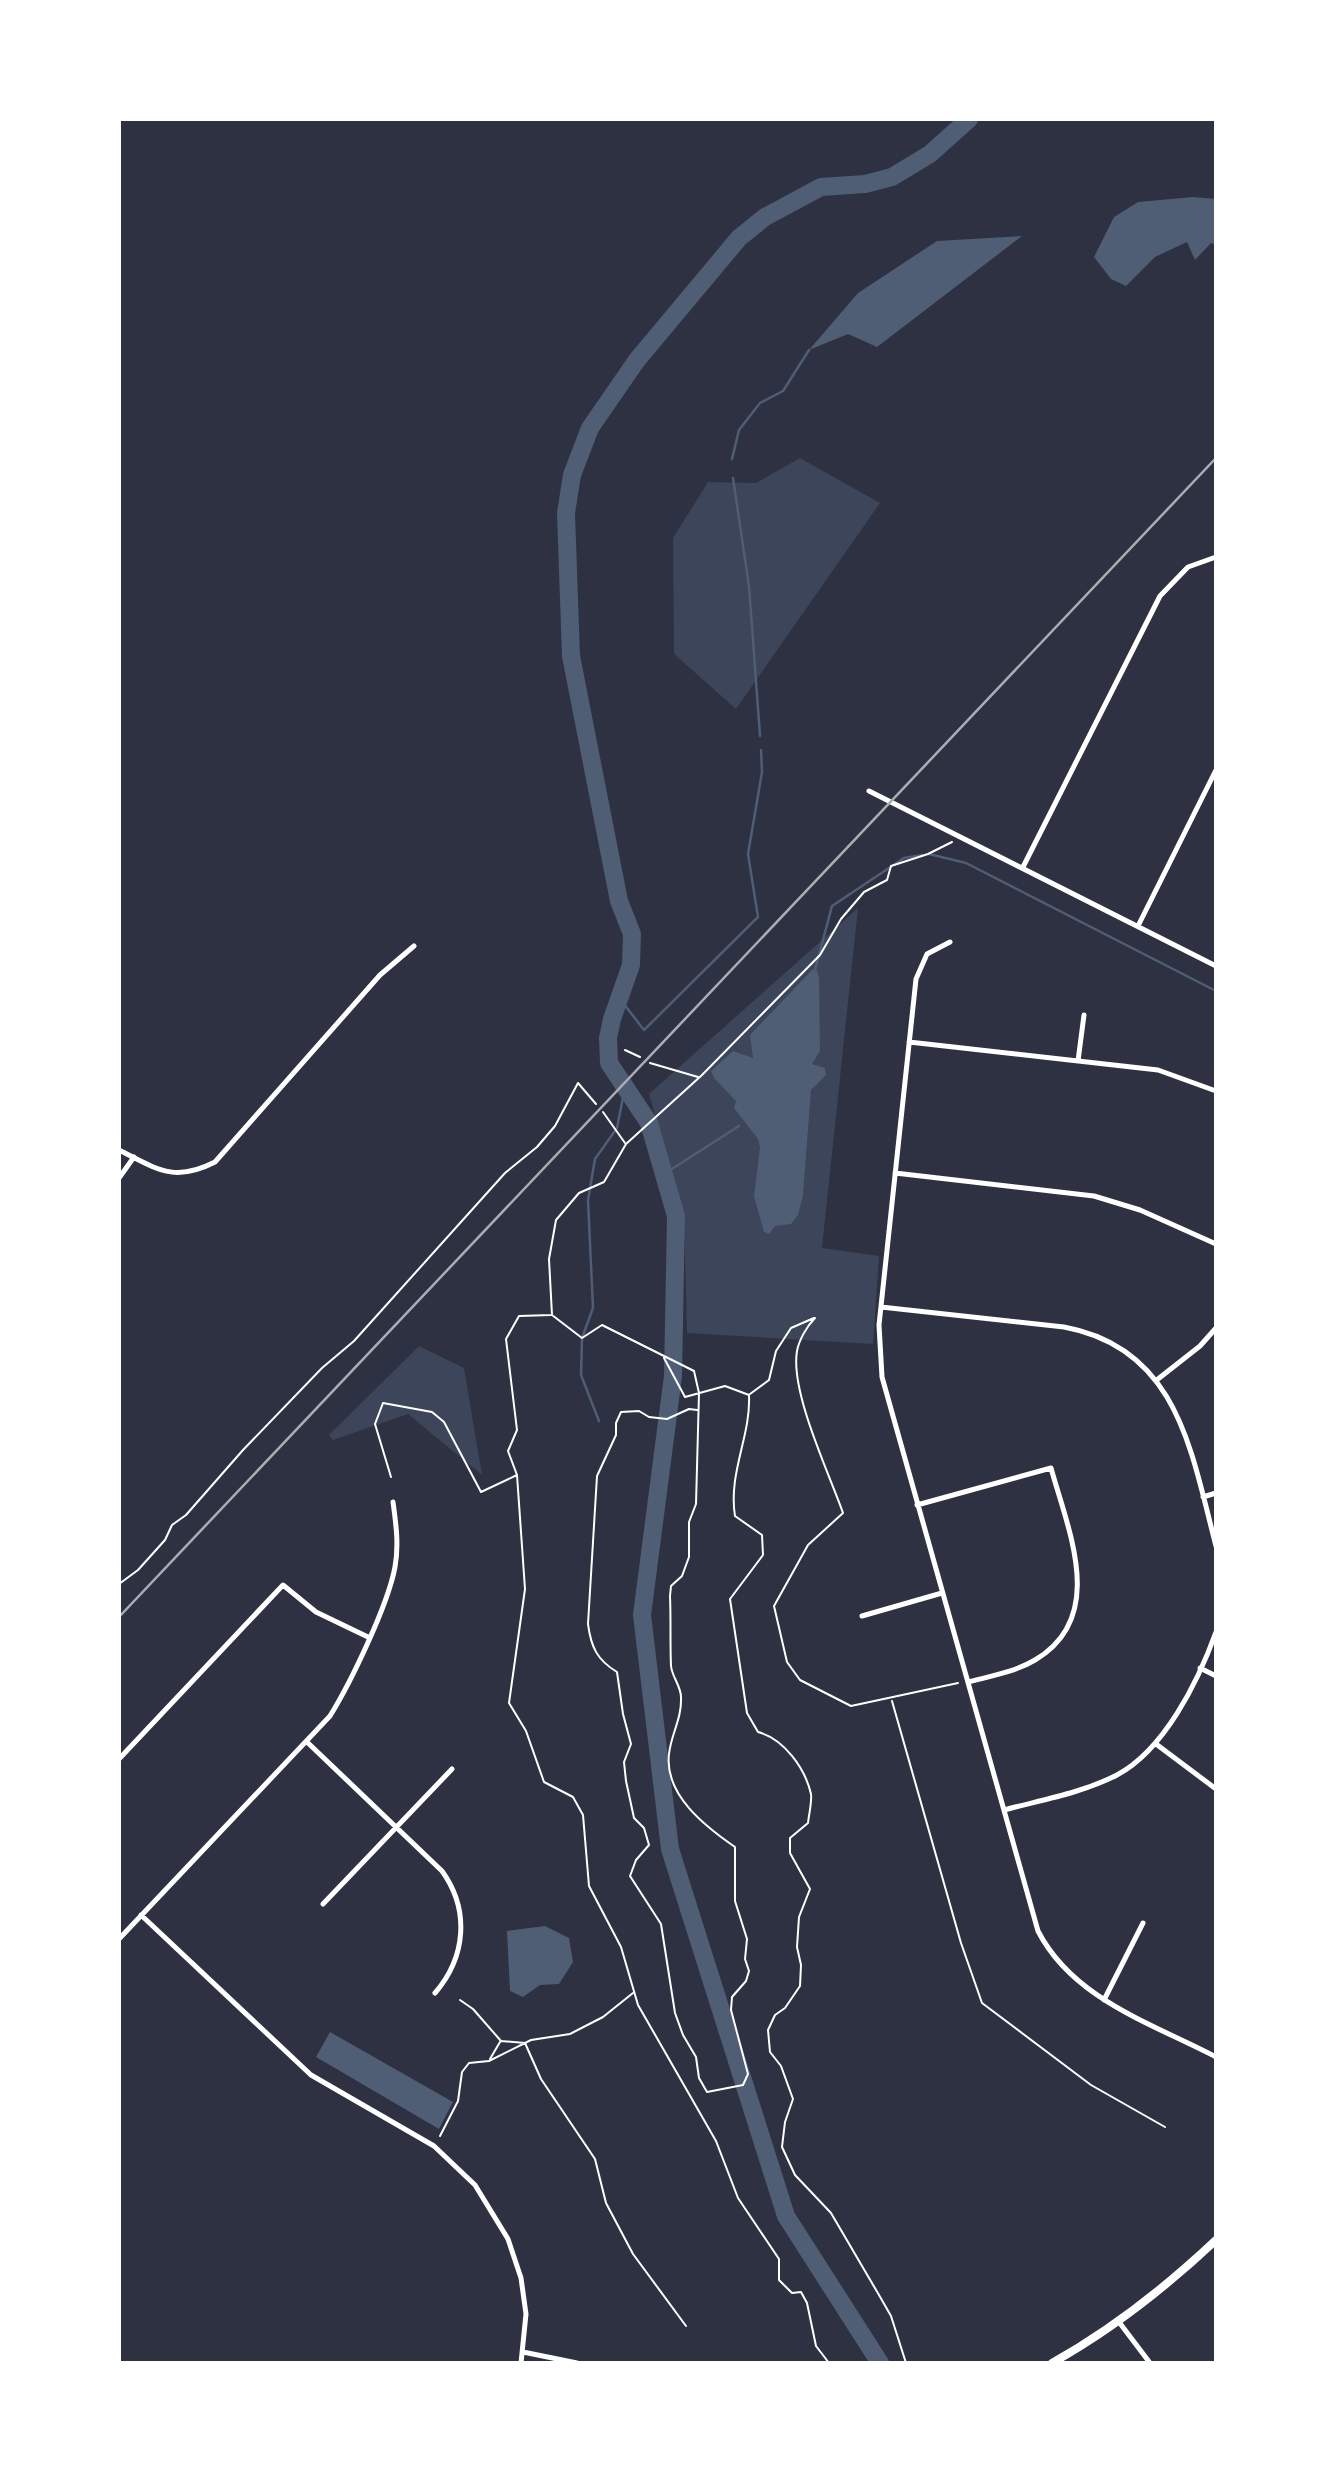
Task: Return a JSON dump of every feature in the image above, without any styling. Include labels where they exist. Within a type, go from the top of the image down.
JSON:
[{"type":"main road","points":[[1052,2363],[1119,2322],[1171,2283],[1216,2240]]},
{"type":"street","points":[[1023,867],[1160,596],[1188,568],[1216,557]]},
{"type":"street","points":[[1138,926],[1216,770]]},
{"type":"street","points":[[869,791],[1216,966]]},
{"type":"street","points":[[950,942],[934,948],[920,967],[909,1042],[878,1336],[882,1377],[1033,1917],[1044,1943],[1070,1977],[1104,2000],[1216,2057]]},
{"type":"street","points":[[119,1150],[163,1171],[183,1174],[215,1162],[380,975],[414,946]]},
{"type":"street","points":[[1078,1061],[1084,1015]]},
{"type":"street","points":[[909,1042],[1167,1072],[1216,1091]]},
{"type":"street","points":[[119,1178],[134,1157]]},
{"type":"street","points":[[895,1173],[1094,1196],[1140,1210],[1216,1244]]},
{"type":"street","points":[[881,1307],[1077,1329],[1117,1344],[1157,1379],[1176,1409],[1216,1546]]},
{"type":"street","points":[[1157,1379],[1200,1346],[1216,1328]]},
{"type":"street","points":[[917,1506],[1051,1468],[1078,1575],[1074,1612],[1060,1636],[1036,1659],[1013,1670],[968,1682]]},
{"type":"street","points":[[1203,1497],[1216,1493]]},
{"type":"street","points":[[119,1939],[307,1742],[337,1705],[395,1569],[397,1532],[393,1502]]},
{"type":"street","points":[[119,1759],[283,1585],[316,1612],[368,1637]]},
{"type":"street","points":[[862,1616],[942,1594]]},
{"type":"street","points":[[1004,1810],[1104,1781],[1130,1767],[1156,1744],[1200,1668],[1216,1632]]},
{"type":"street","points":[[1200,1668],[1216,1676]]},
{"type":"street","points":[[307,1742],[442,1871],[460,1911],[461,1942],[456,1962],[435,1993]]},
{"type":"street","points":[[1156,1744],[1216,1789]]},
{"type":"street","points":[[323,1904],[452,1769]]},
{"type":"street","points":[[142,1915],[311,2075],[434,2147],[475,2185],[498,2219],[515,2257],[524,2297],[521,2363]]},
{"type":"street","points":[[1104,2000],[1143,1923]]},
{"type":"street","points":[[1119,2322],[1150,2363]]},
{"type":"street","points":[[523,2352],[577,2363]]},
{"type":"path","points":[[552,1315],[549,1259],[556,1220],[579,1193],[604,1182],[626,1144],[699,1077],[820,956],[841,919],[864,892],[887,880],[891,866],[928,854],[952,841]]},
{"type":"path","points":[[625,1050],[640,1057]]},
{"type":"path","points":[[649,1063],[699,1077]]},
{"type":"path","points":[[119,1584],[138,1570],[165,1539],[172,1525],[186,1515],[243,1450],[322,1368],[354,1341],[505,1173],[537,1147],[555,1126],[578,1083],[596,1104]]},
{"type":"path","points":[[603,1112],[626,1144]]},
{"type":"path","points":[[697,1410],[689,1409],[667,1419],[649,1417],[639,1411],[621,1412],[616,1423],[616,1435],[597,1476],[588,1624],[590,1642],[602,1663],[617,1672],[631,1744],[624,1762],[626,1781],[634,1818],[644,1828],[649,1845],[636,1860],[630,1876],[662,1924],[682,2035],[696,2057],[699,2078],[707,2092],[743,2085],[748,2074],[731,2010],[732,1997],[746,1981],[749,1971],[745,1959],[747,1939],[735,1901],[735,1847],[709,1829],[693,1811],[678,1792],[669,1771],[668,1753],[681,1715],[681,1693],[671,1670],[671,1586],[682,1576],[689,1557],[689,1522],[696,1504],[699,1393],[694,1371],[602,1325],[582,1338],[552,1315],[519,1316],[506,1339],[517,1430],[508,1451],[517,1475],[525,1589],[509,1703],[526,1731],[544,1783],[573,1797],[583,1815],[589,1854],[589,1886],[621,1947],[638,2005],[716,2141],[738,2198],[779,2259],[779,2280],[792,2293],[801,2292],[807,2303],[816,2346],[829,2363]]},
{"type":"path","points":[[749,1395],[769,1380],[776,1351],[791,1328],[815,1318],[803,1334],[797,1352],[802,1399],[843,1513],[808,1545],[775,1606],[787,1662],[800,1680],[851,1706],[891,1700],[958,1683]]},
{"type":"path","points":[[663,1356],[685,1397],[724,1386],[749,1395]]},
{"type":"path","points":[[749,1395],[750,1416],[736,1463],[733,1502],[735,1516],[762,1535],[763,1555],[730,1599],[747,1713],[758,1732],[772,1736],[792,1755],[811,1796],[808,1823],[790,1838],[790,1853],[810,1889],[799,1917],[797,1947],[801,1965],[800,1986],[785,2008],[775,2015],[768,2031],[770,2052],[781,2066],[793,2099],[785,2122],[782,2147],[795,2175],[831,2213],[885,2305],[906,2363]]},
{"type":"path","points":[[391,1477],[375,1424],[383,1403],[432,1412],[444,1422],[481,1492],[517,1475]]},
{"type":"path","points":[[891,1700],[961,1943],[982,2003],[1091,2085],[1165,2127]]},
{"type":"path","points":[[460,2000],[473,2010],[501,2042],[525,2043],[570,2034],[603,2017],[634,1992]]},
{"type":"path","points":[[489,2061],[501,2042]]},
{"type":"path","points":[[440,2136],[458,2101],[462,2072],[469,2063],[489,2061],[525,2043]]},
{"type":"path","points":[[525,2043],[541,2079],[595,2159],[606,2203],[634,2254],[686,2326]]},
{"type":"shaded area","points":[[1193,197],[1216,199],[1216,245],[1211,243],[1195,260],[1187,242],[1155,257],[1126,286],[1111,279],[1094,257],[1114,217],[1138,202]]},
{"type":"shaded area","points":[[1022,236],[877,347],[848,334],[809,350],[858,293],[937,241]]},
{"type":"shaded area","points":[[800,458],[880,503],[736,709],[674,654],[673,538],[708,482],[756,483]]},
{"type":"shaded area","points":[[858,908],[822,1248],[879,1256],[873,1344],[687,1333],[684,1215],[649,1094]]},
{"type":"shaded area","points":[[812,970],[817,970],[819,977],[820,1051],[812,1064],[825,1068],[826,1075],[811,1090],[803,1195],[798,1215],[791,1224],[775,1226],[769,1234],[764,1232],[754,1196],[760,1148],[758,1139],[734,1108],[736,1101],[714,1078],[711,1071],[733,1051],[753,1058],[750,1035]]},
{"type":"shaded area","points":[[419,1346],[464,1368],[482,1475],[408,1414],[333,1440],[329,1435]]},
{"type":"shaded area","points":[[545,1926],[569,1938],[573,1962],[559,1984],[540,1985],[523,1997],[510,1991],[507,1931]]},
{"type":"shaded area","points":[[330,2032],[453,2102],[439,2129],[316,2057]]},
{"type":"waterway","points":[[880,2363],[786,2216],[670,1849],[642,1615],[673,1376],[676,1216],[649,1123],[609,1063],[608,1038],[631,965],[632,934],[619,901],[571,656],[566,513],[572,475],[590,428],[637,360],[739,238],[765,217],[821,187],[865,184],[892,177],[930,154],[969,119]]},
{"type":"waterway","points":[[732,459],[739,430],[760,403],[783,391],[809,350]]},
{"type":"waterway","points":[[733,478],[749,586],[760,736]]},
{"type":"waterway","points":[[620,999],[644,1030],[758,917],[748,854],[762,772],[761,750]]},
{"type":"waterway","points":[[929,854],[966,863],[1216,991]]},
{"type":"waterway","points":[[815,970],[832,906],[904,858],[922,855]]},
{"type":"waterway","points":[[599,1421],[581,1375],[582,1338],[593,1308],[588,1200],[595,1159],[617,1128],[625,1087]]},
{"type":"waterway","points":[[664,1174],[739,1126]]},
{"type":"railway","points":[[119,1617],[1216,458]]}]
